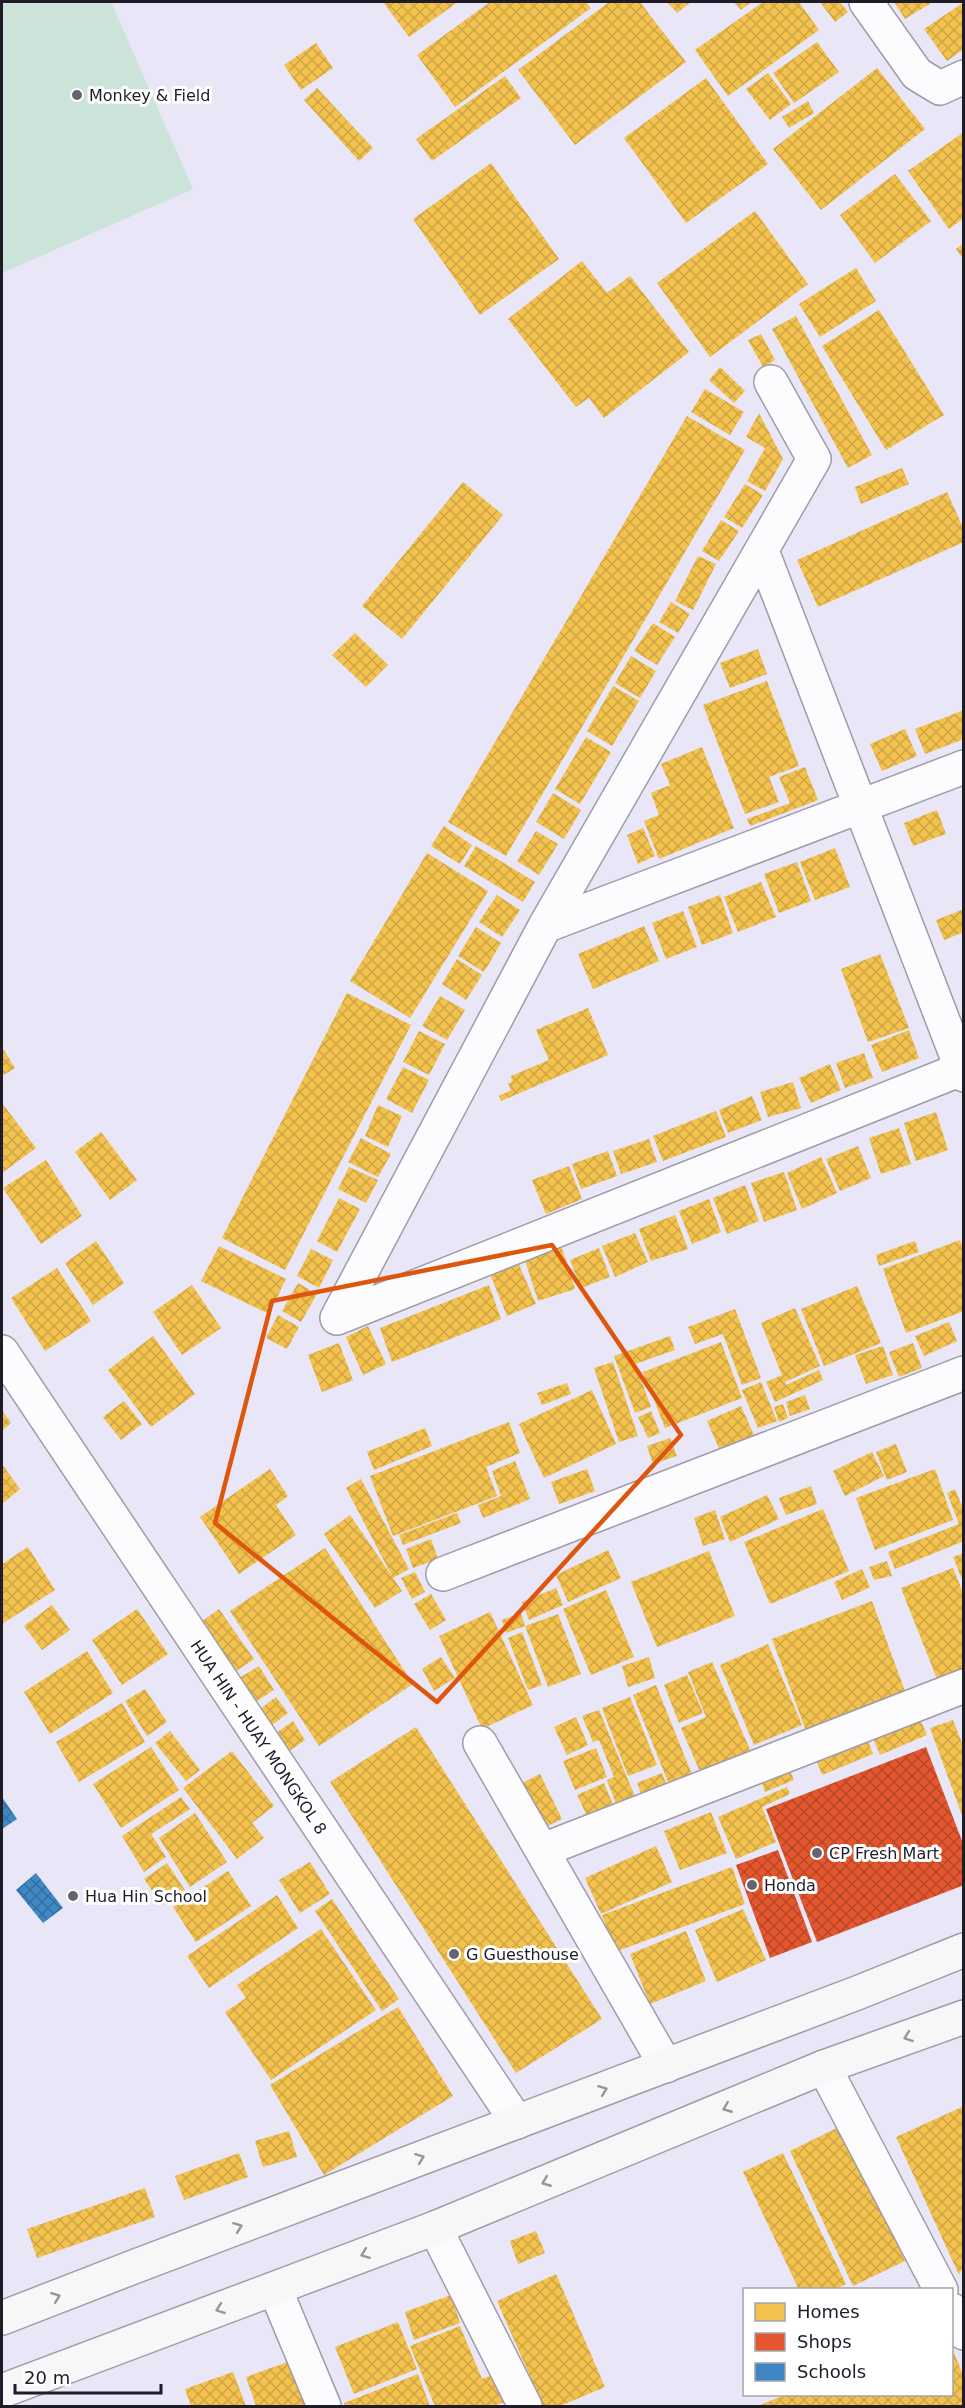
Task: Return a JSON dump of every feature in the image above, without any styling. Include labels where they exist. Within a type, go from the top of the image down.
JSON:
[{"type":"main road","points":[[2,2318],[666,2066],[963,1950]]},
{"type":"main road","points":[[2,2391],[435,2228],[824,2067],[963,2018]]},
{"type":"street","points":[[866,2],[917,74],[940,88],[963,77]]},
{"type":"street","points":[[762,551],[963,1070],[337,1318],[544,926],[814,459],[771,382]]},
{"type":"street","points":[[544,926],[963,767]]},
{"type":"street","name":"HUA HIN - HUAY MONGKOL 8","points":[[2,1352],[517,2122]]},
{"type":"street","points":[[443,1574],[963,1373]]},
{"type":"street","points":[[543,1850],[963,1686]]},
{"type":"street","points":[[480,1743],[666,2066]]},
{"type":"street","points":[[824,2067],[940,2288]]},
{"type":"street","points":[[435,2228],[525,2406]]},
{"type":"street","points":[[275,2289],[324,2406]]},
{"type":"street","points":[[953,2314],[963,2333]]},
{"type":"highlighted area","points":[[552,1245],[681,1435],[437,1702],[215,1523],[272,1301]]},
{"type":"green space","name":"Monkey & Field","points":[[2,2],[111,2],[193,189],[2,273]]},
{"type":"building: Homes","points":[[383,2],[458,2],[409,37]]},
{"type":"building: Homes","points":[[490,2],[586,2],[591,8],[455,107],[417,55]]},
{"type":"building: Homes","points":[[609,2],[640,2],[686,62],[575,145],[518,70]]},
{"type":"building: Homes","points":[[667,2],[691,2],[677,13]]},
{"type":"building: Homes","points":[[734,2],[752,2],[741,10]]},
{"type":"building: Homes","points":[[763,2],[799,2],[819,30],[728,96],[695,50]]},
{"type":"building: Homes","points":[[820,2],[840,2],[848,12],[835,22]]},
{"type":"building: Homes","points":[[894,2],[933,2],[905,19]]},
{"type":"building: Homes","points":[[964,2],[964,49],[947,61],[924,29]]},
{"type":"building: Homes","points":[[817,42],[839,72],[794,103],[773,73]]},
{"type":"building: Homes","points":[[316,43],[333,68],[301,90],[284,65]]},
{"type":"building: Homes","points":[[877,68],[925,129],[821,210],[773,149]]},
{"type":"building: Homes","points":[[768,73],[791,104],[770,120],[746,89]]},
{"type":"building: Homes","points":[[505,76],[521,98],[432,161],[416,139]]},
{"type":"building: Homes","points":[[706,78],[768,164],[686,223],[624,138]]},
{"type":"building: Homes","points":[[317,88],[373,148],[359,161],[304,100]]},
{"type":"building: Homes","points":[[808,101],[814,113],[789,128],[782,117]]},
{"type":"building: Homes","points":[[964,132],[964,218],[949,229],[908,171]]},
{"type":"building: Homes","points":[[491,163],[559,259],[480,315],[413,219]]},
{"type":"building: Homes","points":[[895,174],[931,221],[875,263],[840,215]]},
{"type":"building: Homes","points":[[755,211],[808,284],[710,357],[657,283]]},
{"type":"building: Homes","points":[[964,243],[964,260],[956,249]]},
{"type":"building: Homes","points":[[582,261],[607,293],[630,276],[689,352],[604,418],[589,398],[576,407],[508,319]]},
{"type":"building: Homes","points":[[856,268],[876,301],[820,337],[799,304]]},
{"type":"building: Homes","points":[[879,310],[944,415],[886,450],[822,346]]},
{"type":"building: Homes","points":[[796,316],[872,455],[848,468],[772,329]]},
{"type":"building: Homes","points":[[761,334],[775,360],[763,367],[748,340]]},
{"type":"building: Homes","points":[[720,367],[745,391],[734,403],[709,380]]},
{"type":"building: Homes","points":[[705,389],[744,412],[730,435],[691,412]]},
{"type":"building: Homes","points":[[759,413],[783,459],[765,491],[747,481],[765,448],[746,437]]},
{"type":"building: Homes","points":[[687,416],[745,450],[506,856],[448,822]]},
{"type":"building: Homes","points":[[902,468],[909,484],[861,504],[855,487]]},
{"type":"building: Homes","points":[[463,482],[503,515],[402,639],[362,606]]},
{"type":"building: Homes","points":[[745,484],[763,495],[742,528],[724,517]]},
{"type":"building: Homes","points":[[947,492],[964,530],[964,542],[818,607],[797,560]]},
{"type":"building: Homes","points":[[721,520],[739,531],[719,561],[702,551]]},
{"type":"building: Homes","points":[[698,556],[716,564],[693,610],[675,601]]},
{"type":"building: Homes","points":[[671,602],[690,614],[678,633],[659,622]]},
{"type":"building: Homes","points":[[653,623],[675,637],[657,665],[634,651]]},
{"type":"building: Homes","points":[[355,633],[388,665],[366,687],[332,655]]},
{"type":"building: Homes","points":[[758,649],[767,674],[730,688],[720,663]]},
{"type":"building: Homes","points":[[631,656],[656,671],[640,698],[615,683]]},
{"type":"building: Homes","points":[[767,681],[799,766],[769,777],[779,802],[745,814],[703,705]]},
{"type":"building: Homes","points":[[613,686],[639,701],[612,746],[587,731]]},
{"type":"building: Homes","points":[[964,710],[964,739],[925,754],[915,729]]},
{"type":"building: Homes","points":[[905,729],[917,756],[882,771],[870,744]]},
{"type":"building: Homes","points":[[586,737],[611,752],[580,804],[555,789]]},
{"type":"building: Homes","points":[[702,747],[734,828],[659,859],[644,821],[659,815],[651,793],[670,785],[661,764]]},
{"type":"building: Homes","points":[[805,767],[818,800],[750,826],[747,819],[790,803],[779,777]]},
{"type":"building: Homes","points":[[553,793],[581,810],[564,839],[536,822]]},
{"type":"building: Homes","points":[[937,810],[946,834],[913,846],[904,823]]},
{"type":"building: Homes","points":[[444,826],[472,845],[460,864],[431,846]]},
{"type":"building: Homes","points":[[643,828],[655,856],[638,864],[627,835]]},
{"type":"building: Homes","points":[[536,831],[558,844],[539,875],[517,861]]},
{"type":"building: Homes","points":[[476,846],[535,882],[523,902],[464,866]]},
{"type":"building: Homes","points":[[835,848],[850,887],[815,900],[800,862]]},
{"type":"building: Homes","points":[[427,853],[488,891],[410,1018],[350,981]]},
{"type":"building: Homes","points":[[797,862],[811,901],[779,913],[764,874]]},
{"type":"building: Homes","points":[[761,882],[776,917],[738,932],[724,897]]},
{"type":"building: Homes","points":[[497,895],[520,910],[502,937],[479,922]]},
{"type":"building: Homes","points":[[720,895],[733,933],[702,945],[688,907]]},
{"type":"building: Homes","points":[[964,909],[964,932],[944,940],[936,920]]},
{"type":"building: Homes","points":[[683,911],[697,947],[666,959],[652,923]]},
{"type":"building: Homes","points":[[644,926],[659,961],[593,989],[578,954]]},
{"type":"building: Homes","points":[[476,927],[501,943],[484,972],[458,956]]},
{"type":"building: Homes","points":[[880,954],[909,1028],[868,1042],[841,969]]},
{"type":"building: Homes","points":[[457,959],[482,975],[466,1000],[442,984]]},
{"type":"building: Homes","points":[[347,993],[411,1025],[285,1270],[222,1238]]},
{"type":"building: Homes","points":[[440,996],[465,1010],[447,1040],[422,1026]]},
{"type":"building: Homes","points":[[588,1008],[608,1055],[501,1101],[499,1096],[511,1090],[508,1083],[512,1082],[511,1076],[549,1060],[536,1030]]},
{"type":"building: Homes","points":[[909,1030],[919,1058],[882,1072],[871,1045]]},
{"type":"building: Homes","points":[[419,1031],[445,1044],[429,1075],[403,1062]]},
{"type":"building: Homes","points":[[2,1047],[15,1068],[2,1076]]},
{"type":"building: Homes","points":[[864,1053],[873,1078],[845,1088],[836,1063]]},
{"type":"building: Homes","points":[[830,1064],[841,1090],[811,1103],[799,1078]]},
{"type":"building: Homes","points":[[403,1067],[429,1080],[412,1113],[386,1099]]},
{"type":"building: Homes","points":[[793,1082],[801,1108],[768,1117],[760,1092]]},
{"type":"building: Homes","points":[[752,1096],[762,1120],[728,1133],[719,1110]]},
{"type":"building: Homes","points":[[2,1103],[36,1148],[2,1173]]},
{"type":"building: Homes","points":[[378,1105],[402,1116],[388,1147],[365,1136]]},
{"type":"building: Homes","points":[[716,1111],[726,1137],[663,1161],[653,1136]]},
{"type":"building: Homes","points":[[936,1112],[948,1150],[916,1161],[904,1123]]},
{"type":"building: Homes","points":[[899,1128],[911,1164],[881,1174],[869,1138]]},
{"type":"building: Homes","points":[[101,1132],[137,1180],[110,1200],[75,1152]]},
{"type":"building: Homes","points":[[361,1138],[391,1154],[378,1177],[348,1162]]},
{"type":"building: Homes","points":[[649,1139],[657,1162],[621,1174],[613,1151]]},
{"type":"building: Homes","points":[[858,1146],[871,1178],[840,1191],[826,1159]]},
{"type":"building: Homes","points":[[608,1151],[617,1176],[581,1189],[572,1164]]},
{"type":"building: Homes","points":[[821,1157],[837,1193],[802,1209],[787,1173]]},
{"type":"building: Homes","points":[[46,1160],[82,1216],[41,1244],[3,1188]]},
{"type":"building: Homes","points":[[569,1166],[582,1199],[546,1214],[532,1180]]},
{"type":"building: Homes","points":[[349,1167],[378,1180],[366,1203],[338,1189]]},
{"type":"building: Homes","points":[[784,1172],[797,1210],[764,1222],[751,1183]]},
{"type":"building: Homes","points":[[745,1185],[759,1221],[727,1234],[713,1198]]},
{"type":"building: Homes","points":[[339,1198],[360,1209],[337,1252],[317,1241]]},
{"type":"building: Homes","points":[[709,1199],[721,1232],[692,1244],[679,1211]]},
{"type":"building: Homes","points":[[675,1215],[688,1249],[651,1261],[639,1229]]},
{"type":"building: Homes","points":[[635,1233],[648,1262],[615,1277],[602,1246]]},
{"type":"building: Homes","points":[[960,1240],[964,1250],[964,1311],[906,1333],[883,1269]]},
{"type":"building: Homes","points":[[96,1241],[124,1283],[93,1305],[65,1263]]},
{"type":"building: Homes","points":[[915,1241],[919,1252],[879,1266],[876,1255]]},
{"type":"building: Homes","points":[[560,1242],[575,1289],[538,1301],[523,1254]]},
{"type":"building: Homes","points":[[219,1246],[286,1279],[269,1314],[201,1281]]},
{"type":"building: Homes","points":[[599,1248],[610,1277],[581,1288],[570,1260]]},
{"type":"building: Homes","points":[[311,1249],[333,1260],[319,1288],[297,1276]]},
{"type":"building: Homes","points":[[518,1262],[536,1304],[507,1316],[490,1274]]},
{"type":"building: Homes","points":[[57,1268],[91,1321],[45,1351],[11,1298]]},
{"type":"building: Homes","points":[[298,1283],[317,1294],[301,1322],[282,1311]]},
{"type":"building: Homes","points":[[192,1285],[221,1328],[182,1355],[153,1312]]},
{"type":"building: Homes","points":[[489,1285],[501,1319],[392,1362],[380,1328]]},
{"type":"building: Homes","points":[[857,1286],[881,1343],[824,1366],[801,1309]]},
{"type":"building: Homes","points":[[795,1308],[820,1366],[785,1382],[786,1385],[819,1370],[823,1380],[775,1402],[766,1382],[782,1375],[761,1323]]},
{"type":"building: Homes","points":[[735,1309],[761,1378],[742,1385],[723,1334],[695,1344],[688,1327]]},
{"type":"building: Homes","points":[[278,1315],[299,1327],[287,1349],[266,1338]]},
{"type":"building: Homes","points":[[949,1322],[957,1341],[924,1356],[915,1336]]},
{"type":"building: Homes","points":[[368,1326],[386,1364],[363,1375],[346,1337]]},
{"type":"building: Homes","points":[[153,1336],[195,1394],[151,1427],[108,1370]]},
{"type":"building: Homes","points":[[670,1336],[675,1350],[635,1364],[651,1407],[635,1413],[614,1356]]},
{"type":"building: Homes","points":[[721,1342],[742,1398],[665,1428],[643,1372]]},
{"type":"building: Homes","points":[[339,1343],[353,1380],[322,1392],[308,1355]]},
{"type":"building: Homes","points":[[913,1343],[922,1368],[899,1377],[889,1352]]},
{"type":"building: Homes","points":[[883,1346],[893,1375],[866,1384],[855,1355]]},
{"type":"building: Homes","points":[[613,1362],[638,1436],[619,1442],[594,1368]]},
{"type":"building: Homes","points":[[761,1382],[777,1421],[758,1428],[742,1390]]},
{"type":"building: Homes","points":[[567,1383],[571,1394],[542,1405],[537,1393]]},
{"type":"building: Homes","points":[[592,1390],[616,1444],[544,1478],[519,1424]]},
{"type":"building: Homes","points":[[805,1395],[810,1409],[790,1416],[786,1402]]},
{"type":"building: Homes","points":[[124,1401],[142,1424],[121,1440],[103,1417]]},
{"type":"building: Homes","points":[[783,1404],[788,1418],[779,1422],[774,1407]]},
{"type":"building: Homes","points":[[741,1406],[754,1435],[720,1451],[707,1421]]},
{"type":"building: Homes","points":[[2,1410],[11,1423],[2,1431]]},
{"type":"building: Homes","points":[[651,1411],[660,1433],[648,1438],[638,1417]]},
{"type":"building: Homes","points":[[509,1422],[520,1453],[486,1467],[497,1496],[393,1536],[370,1476]]},
{"type":"building: Homes","points":[[425,1428],[432,1446],[374,1470],[367,1452]]},
{"type":"building: Homes","points":[[670,1438],[677,1456],[653,1464],[647,1446]]},
{"type":"building: Homes","points":[[896,1444],[907,1472],[887,1480],[876,1452]]},
{"type":"building: Homes","points":[[872,1452],[884,1476],[845,1496],[833,1471]]},
{"type":"building: Homes","points":[[515,1461],[530,1499],[483,1518],[478,1505],[501,1496],[492,1471]]},
{"type":"building: Homes","points":[[2,1464],[20,1489],[2,1504]]},
{"type":"building: Homes","points":[[270,1469],[288,1496],[276,1505],[296,1535],[239,1574],[200,1517]]},
{"type":"building: Homes","points":[[587,1469],[595,1491],[559,1504],[551,1482]]},
{"type":"building: Homes","points":[[935,1469],[953,1520],[875,1550],[856,1498]]},
{"type":"building: Homes","points":[[361,1479],[409,1569],[393,1578],[346,1488]]},
{"type":"building: Homes","points":[[811,1486],[817,1504],[786,1515],[779,1498]]},
{"type":"building: Homes","points":[[955,1489],[964,1511],[964,1541],[895,1569],[888,1552],[959,1524],[947,1493]]},
{"type":"building: Homes","points":[[767,1495],[779,1519],[730,1542],[720,1517]]},
{"type":"building: Homes","points":[[823,1509],[849,1571],[770,1604],[744,1542]]},
{"type":"building: Homes","points":[[715,1510],[725,1539],[703,1546],[694,1518]]},
{"type":"building: Homes","points":[[457,1513],[461,1523],[403,1545],[399,1535]]},
{"type":"building: Homes","points":[[350,1515],[402,1591],[375,1608],[324,1534]]},
{"type":"building: Homes","points":[[431,1539],[438,1559],[413,1568],[406,1549]]},
{"type":"building: Homes","points":[[28,1547],[55,1590],[2,1624],[2,1564]]},
{"type":"building: Homes","points":[[325,1548],[413,1684],[319,1746],[230,1611]]},
{"type":"building: Homes","points":[[608,1550],[621,1578],[568,1602],[556,1575]]},
{"type":"building: Homes","points":[[709,1551],[735,1616],[657,1647],[631,1582]]},
{"type":"building: Homes","points":[[964,1553],[964,1582],[963,1582],[953,1557]]},
{"type":"building: Homes","points":[[887,1561],[892,1576],[874,1580],[869,1567]]},
{"type":"building: Homes","points":[[953,1568],[964,1595],[964,1674],[939,1684],[901,1588]]},
{"type":"building: Homes","points":[[862,1569],[870,1587],[842,1600],[834,1582]]},
{"type":"building: Homes","points":[[415,1572],[425,1592],[412,1599],[401,1578]]},
{"type":"building: Homes","points":[[556,1588],[563,1605],[529,1620],[522,1602]]},
{"type":"building: Homes","points":[[606,1590],[634,1657],[591,1675],[563,1609]]},
{"type":"building: Homes","points":[[431,1594],[446,1620],[430,1630],[414,1604]]},
{"type":"building: Homes","points":[[872,1601],[906,1694],[806,1731],[772,1639]]},
{"type":"building: Homes","points":[[52,1605],[70,1630],[42,1650],[24,1626]]},
{"type":"building: Homes","points":[[137,1609],[168,1654],[122,1685],[92,1640]]},
{"type":"building: Homes","points":[[219,1609],[254,1659],[232,1674],[197,1625]]},
{"type":"building: Homes","points":[[490,1612],[533,1705],[482,1729],[439,1636]]},
{"type":"building: Homes","points":[[521,1613],[525,1626],[506,1633],[502,1620]]},
{"type":"building: Homes","points":[[558,1614],[581,1674],[548,1687],[525,1626]]},
{"type":"building: Homes","points":[[522,1632],[542,1685],[528,1690],[508,1638]]},
{"type":"building: Homes","points":[[768,1644],[802,1725],[754,1745],[720,1665]]},
{"type":"building: Homes","points":[[87,1651],[113,1693],[50,1734],[24,1692]]},
{"type":"building: Homes","points":[[441,1657],[455,1678],[434,1691],[422,1669]]},
{"type":"building: Homes","points":[[649,1657],[655,1678],[628,1687],[622,1666]]},
{"type":"building: Homes","points":[[712,1662],[751,1752],[701,1774],[681,1728],[706,1717],[688,1672]]},
{"type":"building: Homes","points":[[259,1666],[274,1690],[249,1706],[234,1681]]},
{"type":"building: Homes","points":[[687,1675],[703,1713],[679,1723],[664,1685]]},
{"type":"building: Homes","points":[[656,1685],[693,1777],[670,1787],[633,1695]]},
{"type":"building: Homes","points":[[145,1689],[167,1722],[147,1736],[125,1701]]},
{"type":"building: Homes","points":[[276,1697],[288,1713],[272,1725],[260,1709]]},
{"type":"building: Homes","points":[[630,1697],[657,1765],[628,1776],[602,1708]]},
{"type":"building: Homes","points":[[122,1703],[145,1742],[79,1782],[56,1742]]},
{"type":"building: Homes","points":[[599,1710],[636,1799],[617,1807],[607,1780],[614,1777],[599,1740],[593,1742],[582,1716]]},
{"type":"building: Homes","points":[[917,1712],[927,1735],[880,1755],[870,1731]]},
{"type":"building: Homes","points":[[576,1717],[588,1745],[567,1755],[554,1727]]},
{"type":"building: Homes","points":[[953,1720],[964,1748],[963,1818],[930,1728]]},
{"type":"building: Homes","points":[[293,1721],[305,1740],[288,1752],[276,1733]]},
{"type":"building: Homes","points":[[416,1727],[602,2019],[516,2073],[330,1782]]},
{"type":"building: Homes","points":[[170,1731],[200,1770],[186,1781],[155,1743]]},
{"type":"building: Homes","points":[[865,1733],[873,1754],[822,1775],[814,1754]]},
{"type":"building: Homes","points":[[151,1747],[179,1790],[121,1828],[93,1784]]},
{"type":"building: Homes","points":[[596,1748],[607,1777],[575,1790],[563,1761]]},
{"type":"building: Homes","points":[[232,1751],[274,1806],[252,1823],[264,1838],[237,1859],[183,1788]]},
{"type":"building: Homes","points":[[787,1764],[794,1780],[765,1792],[759,1775]]},
{"type":"building: Homes","points":[[662,1773],[668,1789],[643,1799],[637,1783]]},
{"type":"building: Homes","points":[[540,1774],[562,1819],[543,1828],[522,1783]]},
{"type":"building: Homes","points":[[604,1783],[614,1807],[588,1818],[577,1795]]},
{"type":"building: Homes","points":[[787,1787],[790,1794],[762,1807],[776,1842],[736,1859],[718,1817]]},
{"type":"building: Homes","points":[[181,1797],[190,1809],[151,1834],[166,1857],[144,1872],[122,1836]]},
{"type":"building: Homes","points":[[711,1812],[727,1853],[680,1870],[664,1831]]},
{"type":"building: Homes","points":[[195,1813],[227,1862],[190,1887],[159,1838]]},
{"type":"building: Homes","points":[[656,1846],[672,1882],[601,1914],[585,1878]]},
{"type":"building: Homes","points":[[310,1862],[330,1894],[300,1913],[279,1880]]},
{"type":"building: Homes","points":[[167,1863],[185,1890],[162,1905],[144,1879]]},
{"type":"building: Homes","points":[[732,1867],[745,1904],[615,1952],[602,1915]]},
{"type":"building: Homes","points":[[228,1871],[251,1906],[196,1942],[173,1907]]},
{"type":"building: Homes","points":[[277,1895],[298,1928],[209,1988],[187,1956]]},
{"type":"building: Homes","points":[[332,1899],[399,1999],[382,2011],[315,1911]]},
{"type":"building: Homes","points":[[743,1909],[766,1960],[717,1982],[695,1930]]},
{"type":"building: Homes","points":[[321,1929],[376,2010],[271,2080],[225,2012],[246,1998],[237,1985]]},
{"type":"building: Homes","points":[[686,1931],[706,1981],[650,2004],[630,1954]]},
{"type":"building: Homes","points":[[398,2007],[453,2096],[324,2175],[270,2085]]},
{"type":"building: Homes","points":[[964,2106],[964,2265],[959,2275],[896,2137]]},
{"type":"building: Homes","points":[[841,2126],[905,2261],[853,2286],[790,2151]]},
{"type":"building: Homes","points":[[289,2131],[297,2157],[263,2167],[255,2141]]},
{"type":"building: Homes","points":[[239,2153],[248,2177],[184,2200],[175,2176]]},
{"type":"building: Homes","points":[[783,2153],[846,2284],[838,2288],[798,2288],[743,2172]]},
{"type":"building: Homes","points":[[145,2188],[155,2217],[37,2258],[27,2229]]},
{"type":"building: Homes","points":[[536,2231],[545,2253],[518,2264],[510,2241]]},
{"type":"building: Homes","points":[[556,2274],[605,2387],[560,2406],[543,2406],[497,2301]]},
{"type":"building: Homes","points":[[451,2295],[460,2323],[414,2340],[405,2312]]},
{"type":"building: Homes","points":[[398,2322],[417,2369],[354,2394],[335,2347]]},
{"type":"building: Homes","points":[[460,2326],[482,2379],[496,2373],[507,2401],[493,2406],[435,2406],[410,2346]]},
{"type":"building: Homes","points":[[953,2350],[964,2377],[964,2406],[758,2406],[782,2396],[953,2396]]},
{"type":"building: Homes","points":[[293,2360],[310,2406],[256,2406],[246,2377]]},
{"type":"building: Homes","points":[[233,2372],[246,2406],[191,2406],[185,2389]]},
{"type":"building: Homes","points":[[418,2374],[430,2406],[345,2406],[344,2403]]},
{"type":"building: Shops","points":[[926,1747],[964,1846],[964,1885],[817,1942],[766,1809]]},
{"type":"building: Shops","points":[[778,1850],[812,1942],[770,1958],[736,1865]]},
{"type":"building: Schools","points":[[2,1797],[17,1819],[2,1829]]},
{"type":"building: Schools","points":[[36,1873],[63,1908],[43,1923],[16,1890]]},
{"type":"place","name":"Monkey & Field","points":[[77,95]]},
{"type":"place","name":"CP Fresh Mart","points":[[817,1853]]},
{"type":"place","name":"Honda","points":[[752,1885]]},
{"type":"place","name":"Hua Hin School","points":[[73,1896]]},
{"type":"place","name":"G Guesthouse","points":[[454,1954]]}]
